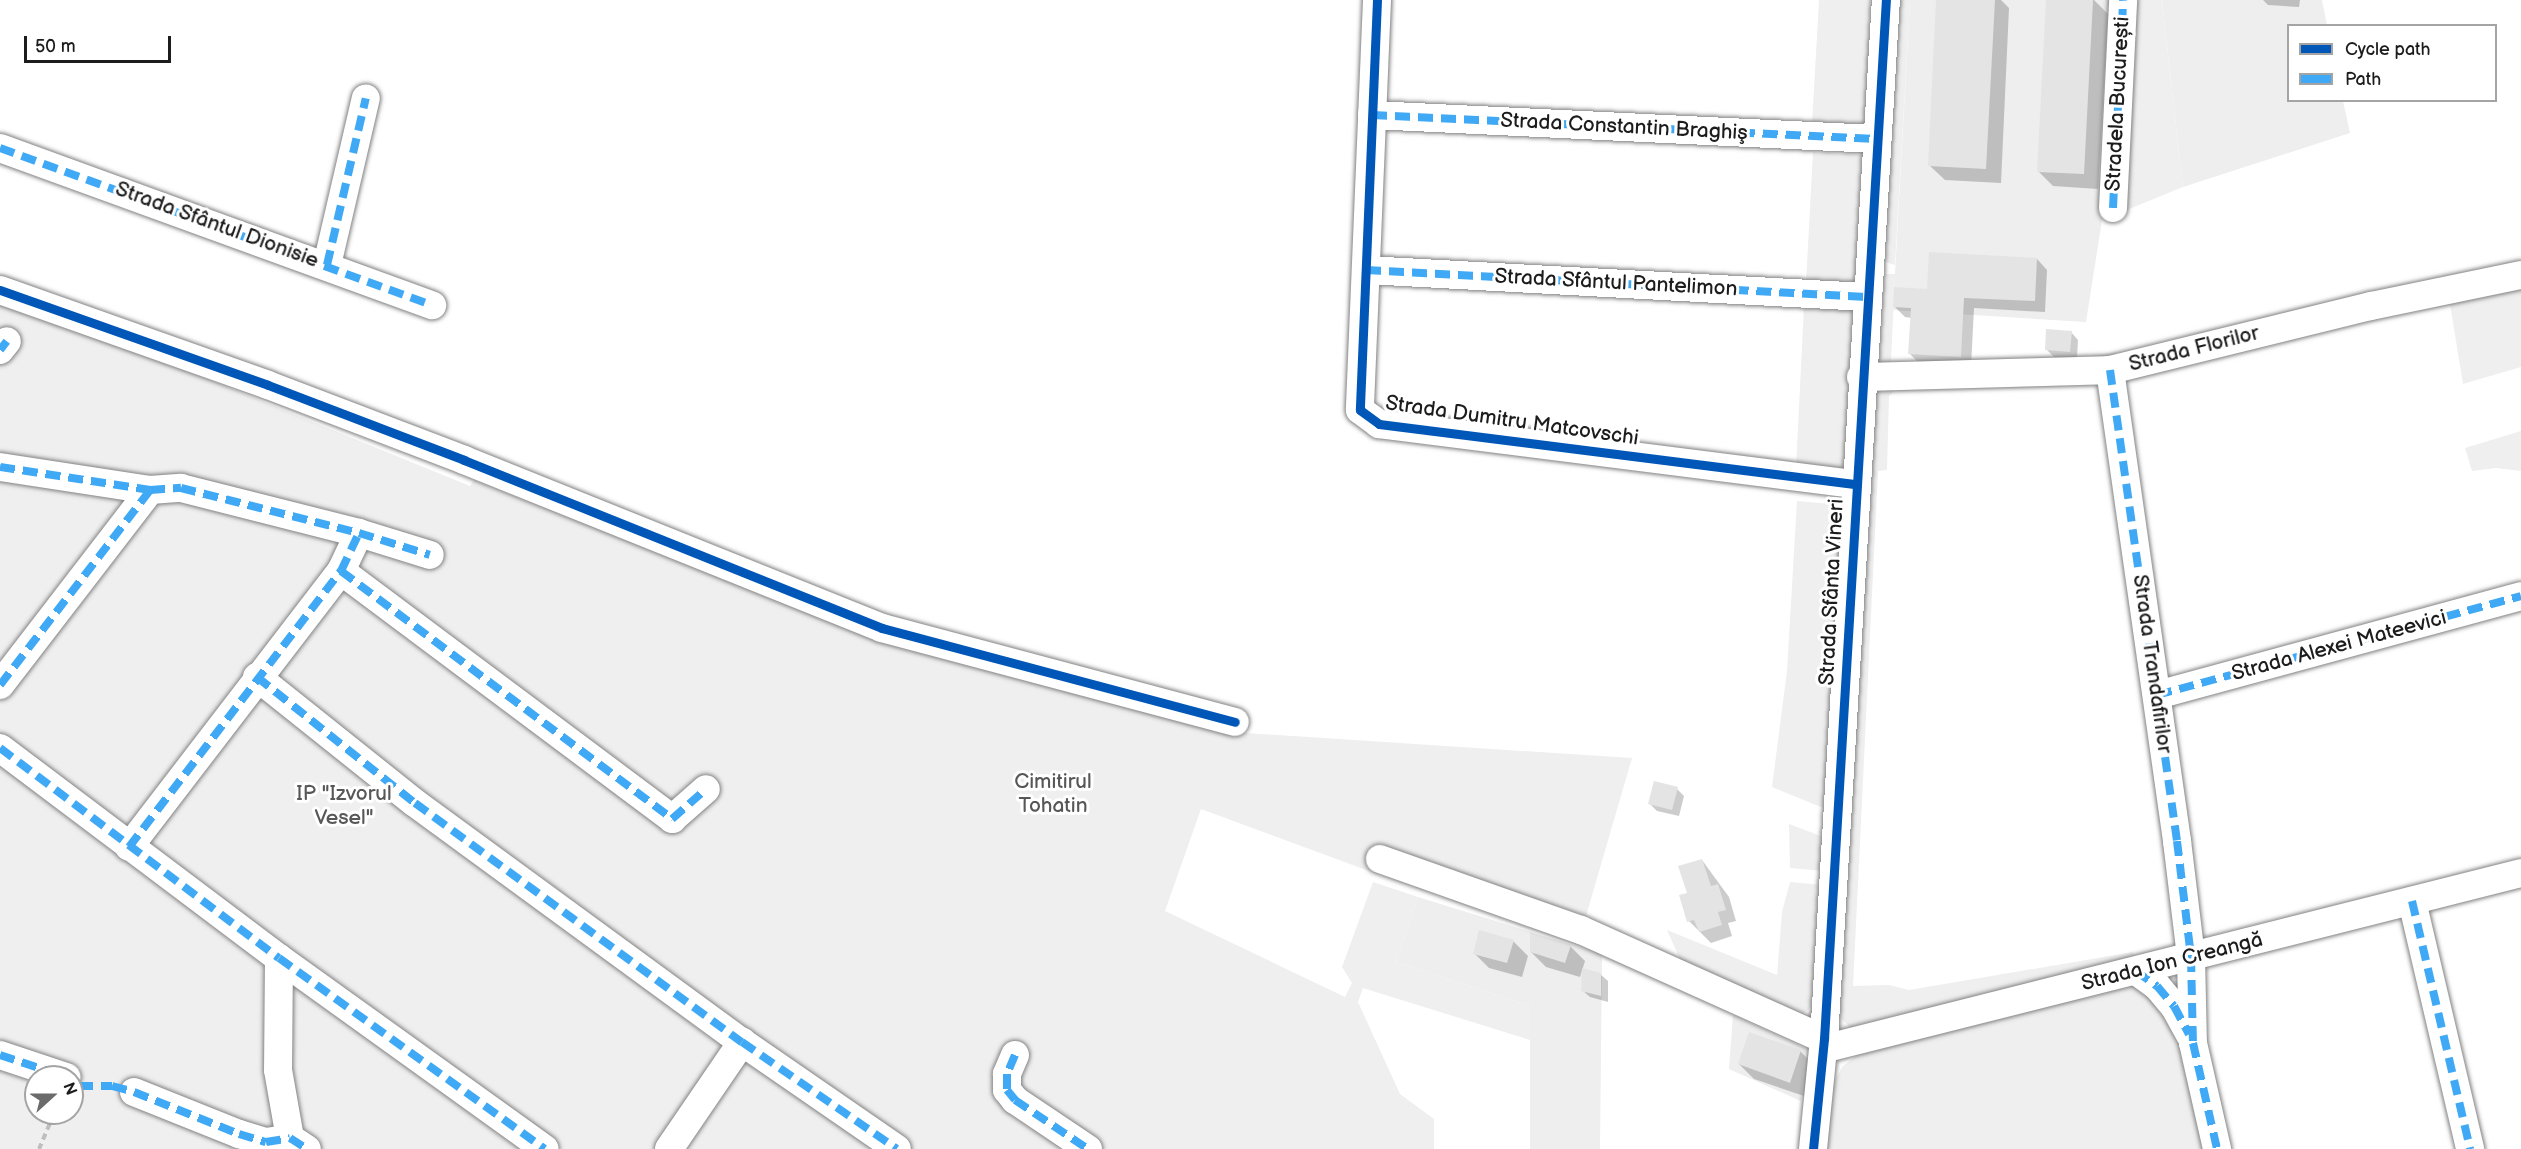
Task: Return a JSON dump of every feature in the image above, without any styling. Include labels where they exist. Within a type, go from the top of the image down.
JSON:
[{"type":"street","name":"Strada Dumitru Matcovschi","points":[[1377,0],[1359,410],[1379,424],[1856,484]]},
{"type":"street","name":"Strada Sfânta Vineri","points":[[1813,1149],[1824,1044],[1861,377],[1886,0]]},
{"type":"street","name":"Stradela București","points":[[2113,208],[2123,0]]},
{"type":"street","points":[[327,265],[366,98]]},
{"type":"street","name":"Strada Constantin Braghiş","points":[[1372,115],[1876,138]]},
{"type":"street","name":"Strada Sfântul Dionisie","points":[[0,148],[432,305]]},
{"type":"street","name":"Strada Sfântul Pantelimon","points":[[1366,270],[1866,297]]},
{"type":"street","name":"Strada Florilor","points":[[1861,377],[2110,370],[2371,306],[2521,275]]},
{"type":"street","points":[[0,290],[453,456],[882,628],[1235,722]]},
{"type":"street","name":"Strada Trandafirilor","points":[[2110,370],[2192,957],[2193,1043]]},
{"type":"street","points":[[0,467],[150,490],[181,488],[359,533],[430,555]]},
{"type":"street","points":[[0,685],[150,490]]},
{"type":"street","points":[[129,847],[257,677],[341,571],[359,533]]},
{"type":"street","points":[[341,571],[672,819],[706,789]]},
{"type":"street","name":"Strada Alexei Mateevici","points":[[2157,695],[2521,596]]},
{"type":"street","points":[[257,677],[415,803],[742,1042],[897,1149]]},
{"type":"street","points":[[0,748],[279,958],[545,1149]]},
{"type":"street","points":[[1380,859],[1581,930],[1824,1044]]},
{"type":"street","name":"Strada Ion Creangă","points":[[1824,1044],[2136,971],[2521,873]]},
{"type":"street","points":[[2412,901],[2470,1149]]},
{"type":"street","points":[[134,1092],[266,1142],[298,1143],[278,1070],[279,958]]},
{"type":"street","points":[[2136,971],[2157,986],[2174,1006],[2193,1043],[2217,1149]]},
{"type":"street","points":[[669,1149],[742,1042]]},
{"type":"street","points":[[0,1055],[30,1065]]},
{"type":"street","points":[[1015,1055],[1007,1082],[1015,1100],[1088,1149]]},
{"type":"path","points":[[39,1149],[49,1125]]},
{"type":"shaded area","points":[[1910,0],[2113,0],[2102,220],[2086,322],[1893,310]]},
{"type":"shaded area","points":[[2162,0],[2322,0],[2327,24],[2287,24],[2287,102],[2343,102],[2350,133],[2183,187]]},
{"type":"shaded area","points":[[1418,897],[1602,954],[1600,1149],[1530,1149],[1530,1006],[1396,962]]},
{"type":"shaded area","points":[[1733,1015],[1805,1048],[1801,1101],[1729,1069]]},
{"type":"green space","points":[[1819,0],[1870,0],[1866,128],[1812,124]]},
{"type":"green space","points":[[1891,0],[1910,0],[1895,265],[1882,261]]},
{"type":"green space","points":[[2113,0],[2162,0],[2183,187],[2102,220]]},
{"type":"green space","points":[[1813,152],[1863,155],[1856,286],[1806,283]]},
{"type":"green space","points":[[1882,274],[1895,274],[1891,362],[2084,357],[2116,352],[2114,359],[1880,365],[1871,348]]},
{"type":"green space","points":[[2521,284],[2521,367],[2463,384],[2449,298]]},
{"type":"green space","name":"IP \"Izvorul Vesel\"","points":[[0,304],[205,378],[470,486],[474,480],[777,599],[1231,732],[1632,758],[1586,916],[1384,849],[1377,874],[1201,809],[1165,911],[1345,997],[1352,983],[1342,967],[1373,882],[1418,897],[1396,962],[1530,1006],[1530,1040],[1363,988],[1358,1002],[1400,1094],[1434,1119],[1434,1149],[0,1149]]},
{"type":"green space","points":[[1804,306],[1854,309],[1846,470],[1796,468]]},
{"type":"green space","points":[[1899,386],[1889,396],[1887,470],[1878,471],[1853,986],[1889,985],[1909,990],[2133,952],[2137,964],[1865,1031],[1850,1027],[1839,1017],[1875,390]]},
{"type":"green space","points":[[2521,431],[2521,471],[2496,468],[2472,471],[2465,448]]},
{"type":"green space","points":[[1797,501],[1844,505],[1828,810],[1772,787],[1787,671]]},
{"type":"green space","points":[[1789,824],[1826,838],[1824,871],[1790,868]]},
{"type":"green space","points":[[1790,882],[1823,885],[1817,1003],[1804,1013],[1789,1015],[1683,966],[1667,930],[1777,975],[1782,912]]},
{"type":"green space","points":[[2138,982],[2171,1015],[2211,1149],[1824,1149],[1828,1092],[1843,1066],[1865,1049]]},
{"type":"building","points":[[1936,0],[1995,0],[1986,169],[1928,166]]},
{"type":"building","points":[[2046,0],[2093,0],[2084,174],[2037,172]]},
{"type":"building","points":[[1929,252],[2037,258],[2035,301],[1964,298],[1961,357],[1908,354],[1911,308],[1893,307],[1894,287],[1927,289]]},
{"type":"building","points":[[2046,329],[2072,331],[2070,352],[2045,350]]},
{"type":"building","points":[[1654,781],[1678,787],[1672,810],[1648,804]]},
{"type":"building","points":[[1702,859],[1711,886],[1718,884],[1726,910],[1718,912],[1722,925],[1699,932],[1694,920],[1687,922],[1679,895],[1687,893],[1678,866]]},
{"type":"building","points":[[1479,930],[1514,940],[1507,963],[1473,954]]},
{"type":"building","points":[[1530,932],[1571,945],[1565,963],[1530,952]]},
{"type":"building","points":[[1582,968],[1601,973],[1601,996],[1581,991]]},
{"type":"building","points":[[1749,1032],[1801,1050],[1790,1083],[1738,1064]]},
{"type":"marked path","points":[[2113,208],[2123,0]]},
{"type":"marked path","points":[[327,265],[366,98]]},
{"type":"marked path","points":[[1372,115],[1876,139]]},
{"type":"marked path","points":[[0,148],[432,305]]},
{"type":"marked path","points":[[1366,270],[1866,297]]},
{"type":"marked path","points":[[0,350],[7,341]]},
{"type":"marked path","points":[[2110,370],[2177,841],[2191,957],[2193,1043],[2217,1149]]},
{"type":"marked path","points":[[0,467],[150,490],[181,488],[359,533],[430,555]]},
{"type":"marked path","points":[[0,685],[150,490]]},
{"type":"marked path","points":[[129,847],[341,571],[359,533]]},
{"type":"marked path","points":[[341,571],[672,819],[706,789]]},
{"type":"marked path","points":[[2157,695],[2521,596]]},
{"type":"marked path","points":[[257,677],[415,803],[742,1042],[897,1149]]},
{"type":"marked path","points":[[0,748],[279,958],[545,1149]]},
{"type":"marked path","points":[[2412,901],[2470,1149]]},
{"type":"marked path","points":[[2136,971],[2157,986],[2174,1006],[2189,1034]]},
{"type":"marked path","points":[[0,1055],[30,1065]]},
{"type":"marked path","points":[[1015,1055],[1007,1074],[1007,1090],[1015,1100],[1088,1149]]},
{"type":"marked path","points":[[84,1086],[112,1086],[134,1092],[239,1134],[266,1142],[290,1138],[307,1149]]},
{"type":"cycle path","points":[[1377,0],[1360,410],[1379,424],[1856,484]]},
{"type":"cycle path","points":[[1813,1149],[1824,1039],[1886,0]]},
{"type":"cycle path","points":[[0,290],[268,385],[464,460],[882,628],[1235,722]]},
{"type":"park label","name":"Cimitirul Tohatin","points":[[1053,794]]}]
